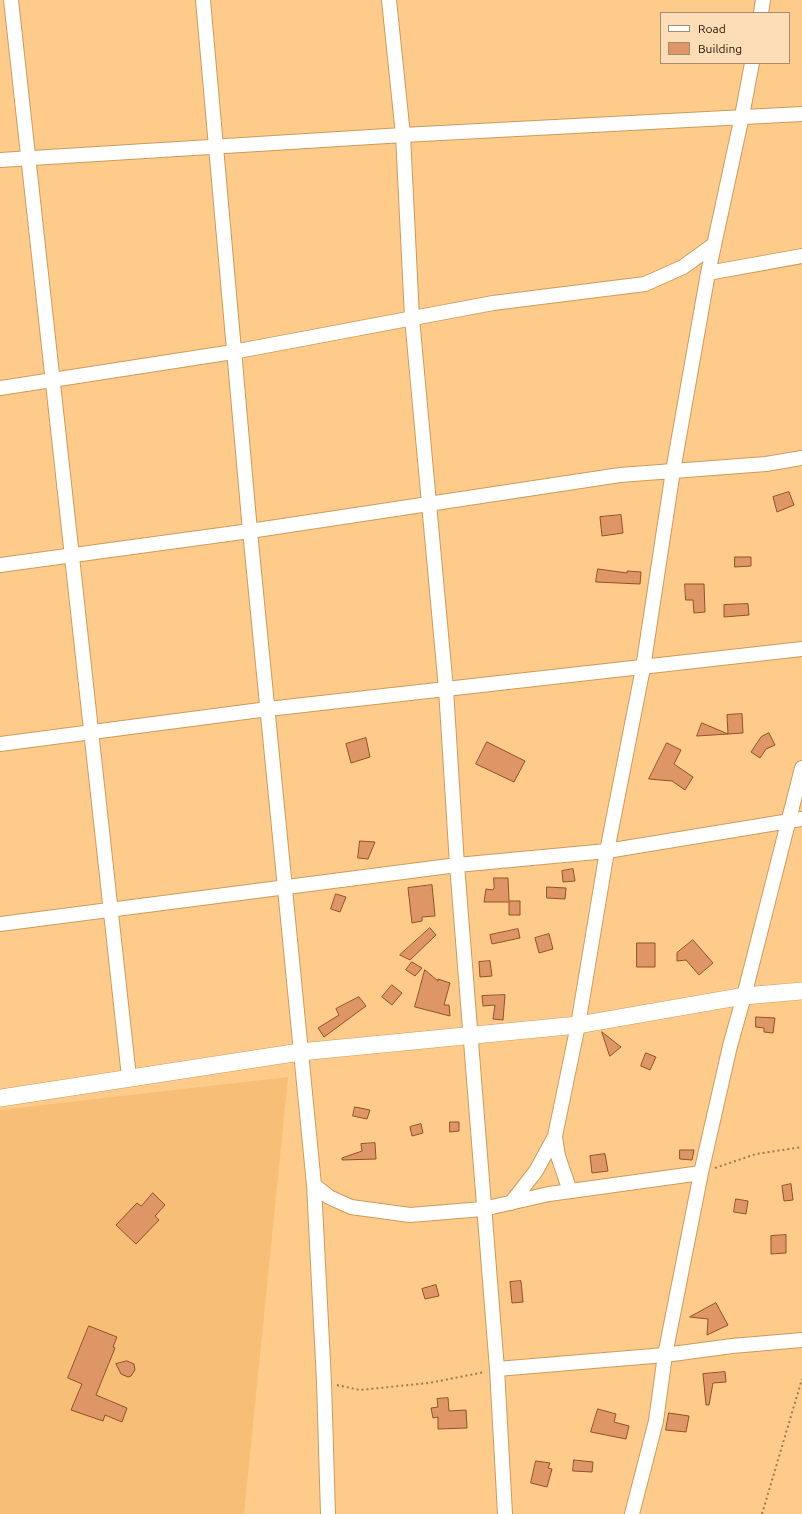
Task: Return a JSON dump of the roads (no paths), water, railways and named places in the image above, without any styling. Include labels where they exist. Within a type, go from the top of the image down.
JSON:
[{"type":"street","points":[[11,0],[128,1077]]},
{"type":"street","points":[[202,0],[233,352],[314,1185],[324,1382],[328,1514]]},
{"type":"street","points":[[389,0],[403,135],[412,318],[446,689],[457,865],[483,1209],[497,1369],[506,1514]]},
{"type":"street","points":[[761,12],[763,0]]},
{"type":"street","points":[[511,1203],[536,1171],[555,1136],[578,1025],[607,851],[643,668],[673,471],[712,246],[742,116],[752,64]]},
{"type":"street","points":[[0,160],[216,148],[403,135],[802,114]]},
{"type":"street","points":[[0,388],[233,352],[493,302],[645,284],[683,267],[712,246]]},
{"type":"street","points":[[708,273],[802,256]]},
{"type":"street","points":[[0,565],[250,530],[620,475],[766,464],[802,458]]},
{"type":"street","points":[[0,744],[268,709],[802,649]]},
{"type":"street","points":[[632,1514],[656,1421],[666,1355],[701,1173],[730,1046],[796,819],[802,768]]},
{"type":"street","points":[[0,924],[284,886],[457,865],[607,851],[796,819]]},
{"type":"street","points":[[0,1098],[128,1077],[300,1052],[578,1025],[744,996],[802,991]]},
{"type":"street","points":[[555,1136],[558,1156],[570,1191]]},
{"type":"street","points":[[314,1185],[337,1201],[361,1210],[410,1215],[483,1209],[570,1191],[701,1173]]},
{"type":"street","points":[[497,1369],[666,1355],[732,1346],[802,1340]]}]
